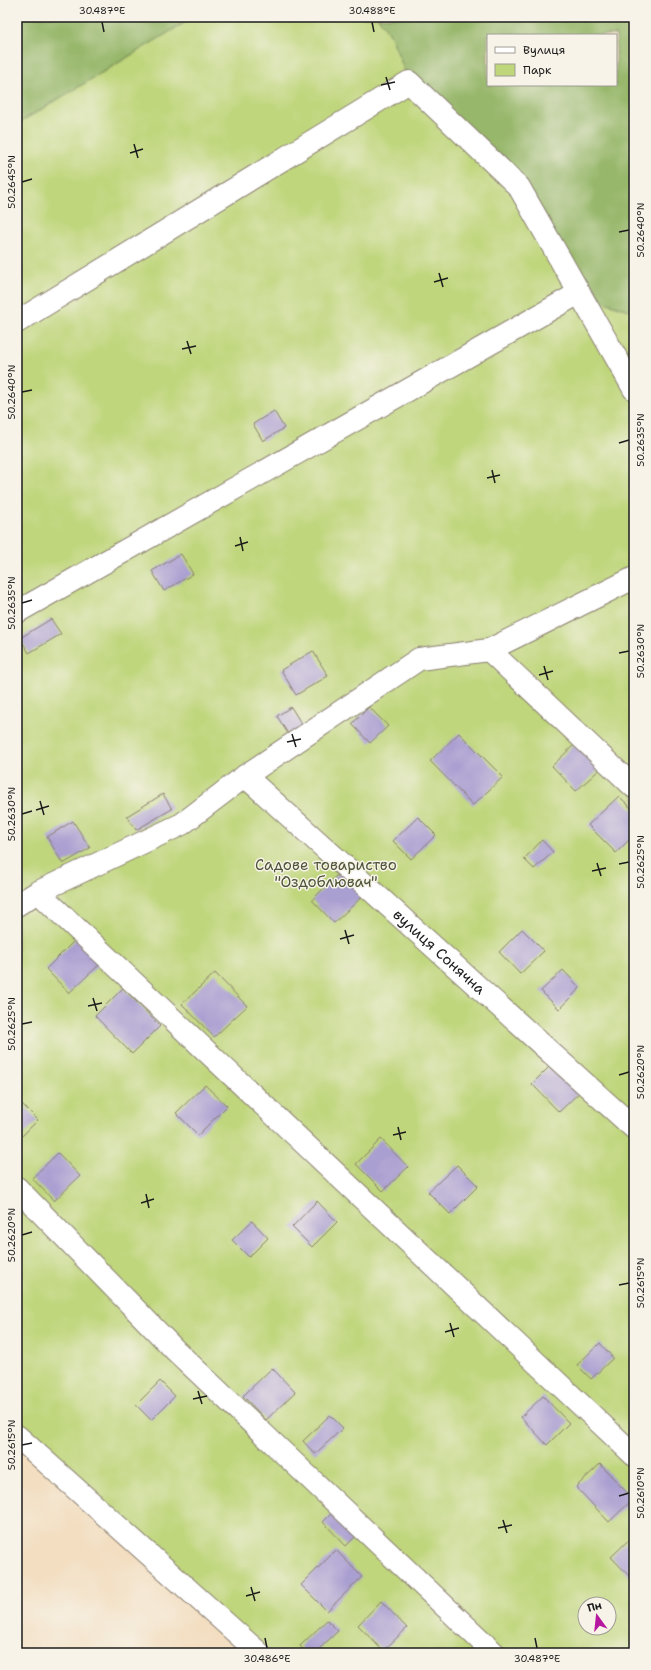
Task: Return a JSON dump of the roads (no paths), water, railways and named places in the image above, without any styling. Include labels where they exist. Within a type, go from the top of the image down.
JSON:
[{"type":"street","points":[[17,322],[409,82],[519,187],[634,389]]},
{"type":"street","points":[[17,612],[579,293]]},
{"type":"street","points":[[17,906],[38,892],[182,824],[244,776],[419,659],[489,650],[634,578]]},
{"type":"street","points":[[489,650],[634,787]]},
{"type":"street","name":"вулиця Сонячна","points":[[244,776],[634,1128]]},
{"type":"street","points":[[38,892],[634,1455]]},
{"type":"street","points":[[17,1188],[175,1350],[494,1653]]},
{"type":"street","points":[[17,1436],[259,1653]]},
{"type":"park label","name":"Садове товариство \"Оздоблювач\"","points":[[326,874]]}]
